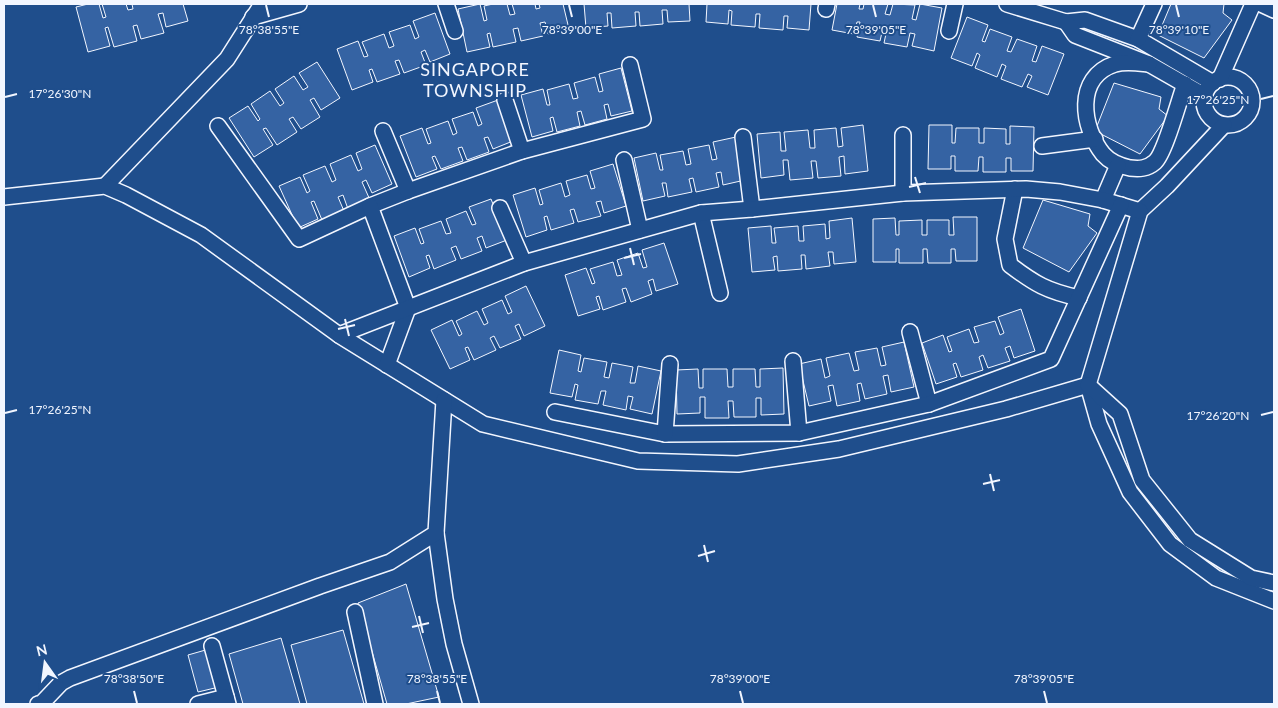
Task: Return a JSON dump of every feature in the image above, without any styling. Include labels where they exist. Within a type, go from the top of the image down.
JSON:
[{"type":"street","points":[[105,186],[227,59],[262,4]]},
{"type":"street","points":[[253,17],[299,4]]},
{"type":"street","points":[[446,4],[454,31]]},
{"type":"street","points":[[949,31],[955,4]]},
{"type":"street","points":[[1007,4],[1066,22],[1085,20],[1138,39],[1217,81]]},
{"type":"street","points":[[1138,39],[1154,4]]},
{"type":"street","points":[[1217,81],[1253,4]]},
{"type":"street","points":[[1261,4],[1274,10]]},
{"type":"street","points":[[1066,22],[1075,35],[1149,64],[1205,96]]},
{"type":"street","points":[[1149,64],[1131,62],[1114,64],[1096,76],[1086,92],[1085,111],[1089,127],[1104,155],[1118,165],[1141,170],[1154,162],[1162,152],[1185,84]]},
{"type":"street","points":[[218,126],[299,239],[408,190],[522,151],[643,118],[630,65]]},
{"type":"street","points":[[1228,77],[1236,78],[1243,82],[1252,95],[1250,111],[1246,118],[1240,122],[1224,125],[1217,122],[1206,111],[1205,96],[1208,88],[1217,81],[1228,77]]},
{"type":"street","points":[[505,100],[522,151]]},
{"type":"street","points":[[1224,125],[1167,186],[1140,211],[1088,385],[1099,424],[1130,492],[1170,544],[1216,578],[1274,601]]},
{"type":"street","points":[[383,130],[408,190]]},
{"type":"street","points":[[903,135],[903,193]]},
{"type":"street","points":[[743,137],[752,209]]},
{"type":"street","points":[[1042,146],[1095,139]]},
{"type":"street","points":[[624,160],[640,230]]},
{"type":"street","points":[[1103,200],[1118,165]]},
{"type":"street","points":[[4,197],[105,186],[134,199],[201,235],[339,335],[483,424],[638,461],[738,464],[839,449],[1006,409],[1088,385]]},
{"type":"street","points":[[339,335],[524,263],[701,213],[903,193],[1015,189],[1060,192],[1103,200],[1140,211]]},
{"type":"street","points":[[1015,189],[1005,239],[1010,265],[1031,281],[1053,292],[1079,298]]},
{"type":"street","points":[[555,412],[665,434],[799,433],[929,404],[1051,359],[1121,205]]},
{"type":"street","points":[[370,206],[408,308],[387,365]]},
{"type":"street","points":[[500,208],[524,263]]},
{"type":"street","points":[[701,213],[720,293]]},
{"type":"street","points":[[910,332],[929,404]]},
{"type":"street","points":[[793,362],[799,433]]},
{"type":"street","points":[[665,434],[670,364]]},
{"type":"street","points":[[1088,385],[1120,414],[1142,480],[1190,540],[1251,578],[1274,583]]},
{"type":"street","points":[[444,400],[436,533],[445,599],[468,704]]},
{"type":"street","points":[[38,704],[42,703],[61,683],[70,678],[390,562],[436,533]]},
{"type":"street","points":[[355,612],[376,704]]},
{"type":"street","points":[[198,704],[227,701],[212,646]]},
{"type":"building","points":[[99,4],[103,18],[106,17],[102,4],[126,4],[128,10],[133,9],[132,4],[183,4],[188,21],[166,27],[163,13],[158,14],[164,33],[141,39],[137,25],[133,26],[137,41],[114,47],[108,27],[105,28],[110,46],[88,52],[76,7]]},
{"type":"building","points":[[480,4],[484,21],[487,20],[484,6],[493,4],[507,4],[510,15],[515,14],[512,4],[535,4],[536,9],[540,8],[539,4],[563,4],[569,29],[548,34],[545,22],[540,23],[543,36],[521,41],[518,28],[513,29],[516,42],[493,47],[490,33],[487,34],[490,47],[467,52],[458,9]]},
{"type":"building","points":[[584,4],[689,4],[690,21],[668,22],[667,10],[662,10],[663,24],[640,26],[639,12],[635,12],[636,26],[612,28],[611,13],[607,13],[608,26],[586,28]]},
{"type":"building","points":[[707,4],[811,4],[809,30],[787,28],[788,16],[784,16],[783,30],[759,28],[760,14],[756,14],[755,27],[731,25],[732,11],[729,10],[728,24],[706,22]]},
{"type":"building","points":[[837,4],[860,4],[859,9],[863,9],[864,4],[888,4],[885,14],[890,15],[893,4],[915,5],[912,19],[916,20],[920,4],[942,8],[934,51],[912,46],[915,34],[910,33],[907,47],[884,43],[887,29],[883,28],[880,41],[857,37],[860,22],[857,22],[854,34],[832,30]]},
{"type":"building","points":[[1171,4],[1224,4],[1223,13],[1232,20],[1204,58],[1158,35]]},
{"type":"building","points":[[435,13],[450,54],[430,62],[425,50],[421,52],[426,65],[404,73],[399,60],[395,61],[400,74],[377,82],[372,69],[369,70],[373,82],[352,90],[337,49],[358,41],[364,57],[368,56],[362,42],[384,34],[389,48],[394,46],[389,32],[410,25],[415,39],[419,37],[413,21]]},
{"type":"building","points":[[967,17],[988,25],[982,41],[985,42],[990,29],[1012,37],[1007,51],[1011,52],[1017,39],[1037,46],[1032,61],[1036,62],[1042,46],[1064,54],[1048,95],[1027,87],[1032,76],[1028,74],[1022,87],[1001,79],[1006,66],[1002,64],[997,77],[975,68],[980,55],[977,53],[972,66],[951,58]]},
{"type":"building","points":[[317,62],[340,98],[321,110],[314,98],[310,100],[320,117],[301,129],[293,117],[289,119],[297,132],[277,145],[266,128],[263,129],[273,145],[254,157],[229,118],[248,106],[258,121],[260,119],[251,104],[270,91],[280,106],[284,103],[275,89],[294,76],[303,90],[308,87],[299,73]]},
{"type":"building","points":[[621,68],[632,111],[611,116],[608,104],[604,105],[607,119],[585,125],[581,111],[577,112],[580,126],[557,132],[553,117],[550,118],[553,131],[532,137],[521,95],[543,89],[547,105],[550,105],[547,90],[569,84],[573,99],[578,98],[574,83],[595,77],[599,92],[603,91],[599,74]]},
{"type":"building","points":[[1114,83],[1161,97],[1159,109],[1168,116],[1140,154],[1095,131]]},
{"type":"building","points":[[498,100],[513,141],[493,149],[488,137],[484,138],[489,152],[467,160],[462,147],[458,148],[463,161],[441,169],[435,156],[432,157],[437,169],[416,177],[400,136],[422,128],[428,144],[431,143],[426,129],[448,121],[453,135],[457,133],[452,119],[473,112],[478,126],[482,124],[476,108]]},
{"type":"building","points":[[863,125],[868,171],[845,174],[844,156],[839,157],[841,176],[818,178],[816,161],[811,161],[813,178],[790,180],[788,160],[783,160],[784,175],[761,178],[757,134],[780,132],[781,151],[786,151],[784,132],[808,130],[810,148],[815,148],[814,130],[836,128],[838,147],[843,146],[841,128]]},
{"type":"building","points":[[929,125],[952,125],[952,143],[955,143],[956,128],[979,128],[979,143],[984,143],[984,128],[1006,129],[1006,144],[1010,144],[1010,126],[1034,127],[1033,171],[1011,171],[1011,158],[1006,158],[1006,172],[983,172],[983,157],[979,157],[978,171],[955,171],[955,156],[951,156],[951,169],[928,169]]},
{"type":"building","points":[[736,137],[745,180],[723,185],[721,172],[716,173],[719,187],[696,192],[693,178],[689,179],[692,192],[668,197],[666,183],[662,183],[665,196],[643,201],[634,158],[656,153],[660,170],[663,170],[660,155],[683,151],[686,165],[691,164],[688,149],[709,145],[712,160],[717,159],[713,142]]},
{"type":"building","points":[[375,145],[392,184],[372,193],[366,180],[362,182],[370,200],[348,209],[343,195],[338,197],[344,211],[322,220],[314,201],[311,202],[318,219],[298,228],[279,186],[300,177],[307,193],[310,191],[303,175],[325,166],[332,182],[336,180],[330,164],[351,155],[358,171],[362,169],[356,153]]},
{"type":"building","points":[[613,164],[626,206],[604,213],[601,201],[596,202],[601,216],[578,222],[574,209],[570,210],[574,223],[551,230],[547,216],[544,217],[547,230],[526,237],[513,195],[535,188],[540,205],[543,204],[539,190],[561,183],[565,197],[570,195],[566,181],[587,175],[591,189],[595,188],[590,171]]},
{"type":"building","points":[[491,199],[507,240],[486,248],[482,236],[477,238],[482,251],[461,259],[456,246],[451,248],[456,260],[434,269],[429,255],[426,256],[430,268],[409,277],[394,236],[415,228],[421,244],[424,243],[419,229],[441,221],[446,234],[451,233],[446,219],[466,211],[472,225],[476,224],[469,207]]},
{"type":"building","points":[[1043,200],[1090,214],[1088,226],[1097,233],[1069,272],[1023,248]]},
{"type":"building","points":[[953,217],[977,217],[977,261],[956,261],[955,249],[951,249],[951,263],[928,263],[927,249],[923,249],[923,263],[899,263],[899,249],[896,249],[896,262],[873,262],[873,219],[895,218],[896,235],[899,235],[899,221],[922,220],[922,235],[927,235],[927,220],[949,220],[949,235],[954,235]]},
{"type":"building","points":[[852,218],[856,262],[834,264],[833,252],[828,252],[830,266],[806,269],[805,255],[801,255],[802,269],[778,271],[777,256],[773,257],[775,270],[752,272],[748,228],[771,226],[772,243],[776,243],[774,228],[798,226],[799,241],[804,241],[803,226],[825,224],[826,239],[830,238],[829,221]]},
{"type":"building","points":[[664,243],[678,284],[656,291],[653,279],[648,281],[652,294],[631,302],[626,288],[622,289],[626,302],[603,310],[599,296],[596,297],[600,309],[578,316],[565,275],[586,268],[592,284],[595,283],[590,269],[613,262],[617,276],[622,275],[617,260],[638,253],[643,268],[647,267],[642,250]]},
{"type":"building","points":[[526,286],[545,326],[524,336],[519,324],[515,326],[521,339],[500,348],[494,336],[490,338],[496,350],[474,360],[468,347],[465,348],[470,360],[450,369],[431,330],[452,320],[459,336],[462,334],[456,321],[477,311],[484,325],[488,323],[482,309],[502,300],[508,314],[512,312],[505,296]]},
{"type":"building","points":[[1021,309],[1035,351],[1014,358],[1010,346],[1005,348],[1010,361],[988,368],[983,355],[979,357],[983,370],[961,377],[956,363],[953,364],[957,377],[936,384],[922,343],[943,335],[949,352],[952,351],[947,337],[969,329],[974,343],[979,342],[974,327],[995,321],[1000,335],[1004,333],[998,317]]},
{"type":"building","points":[[904,342],[914,387],[891,392],[888,375],[883,376],[887,394],[865,399],[861,383],[857,384],[860,401],[837,406],[833,385],[828,386],[831,401],[809,406],[799,364],[821,359],[825,378],[830,376],[826,358],[849,353],[854,371],[859,370],[855,352],[877,348],[881,366],[886,365],[882,347]]},
{"type":"building","points":[[559,350],[581,355],[578,371],[581,372],[584,358],[607,362],[604,377],[609,378],[612,363],[633,367],[630,383],[635,383],[638,366],[661,371],[652,414],[630,409],[633,397],[628,396],[626,410],[603,405],[606,391],[601,391],[598,404],[575,400],[578,385],[575,384],[572,397],[550,393]]},
{"type":"building","points":[[783,368],[784,414],[761,415],[761,398],[756,398],[756,417],[734,417],[733,401],[728,401],[729,418],[705,418],[705,397],[700,397],[700,413],[677,414],[676,370],[698,369],[699,388],[703,388],[703,369],[727,369],[728,387],[733,387],[733,369],[755,369],[756,387],[760,387],[760,369]]},
{"type":"building","points":[[406,584],[439,697],[406,704],[387,704],[358,603]]},
{"type":"building","points":[[343,630],[364,704],[307,704],[291,645]]},
{"type":"building","points":[[281,638],[300,704],[243,704],[229,654]]},
{"type":"building","points":[[209,649],[219,687],[198,692],[188,655]]},
{"type":"district","name":"SINGAPORE TOWNSHIP","points":[[475,80]]}]
